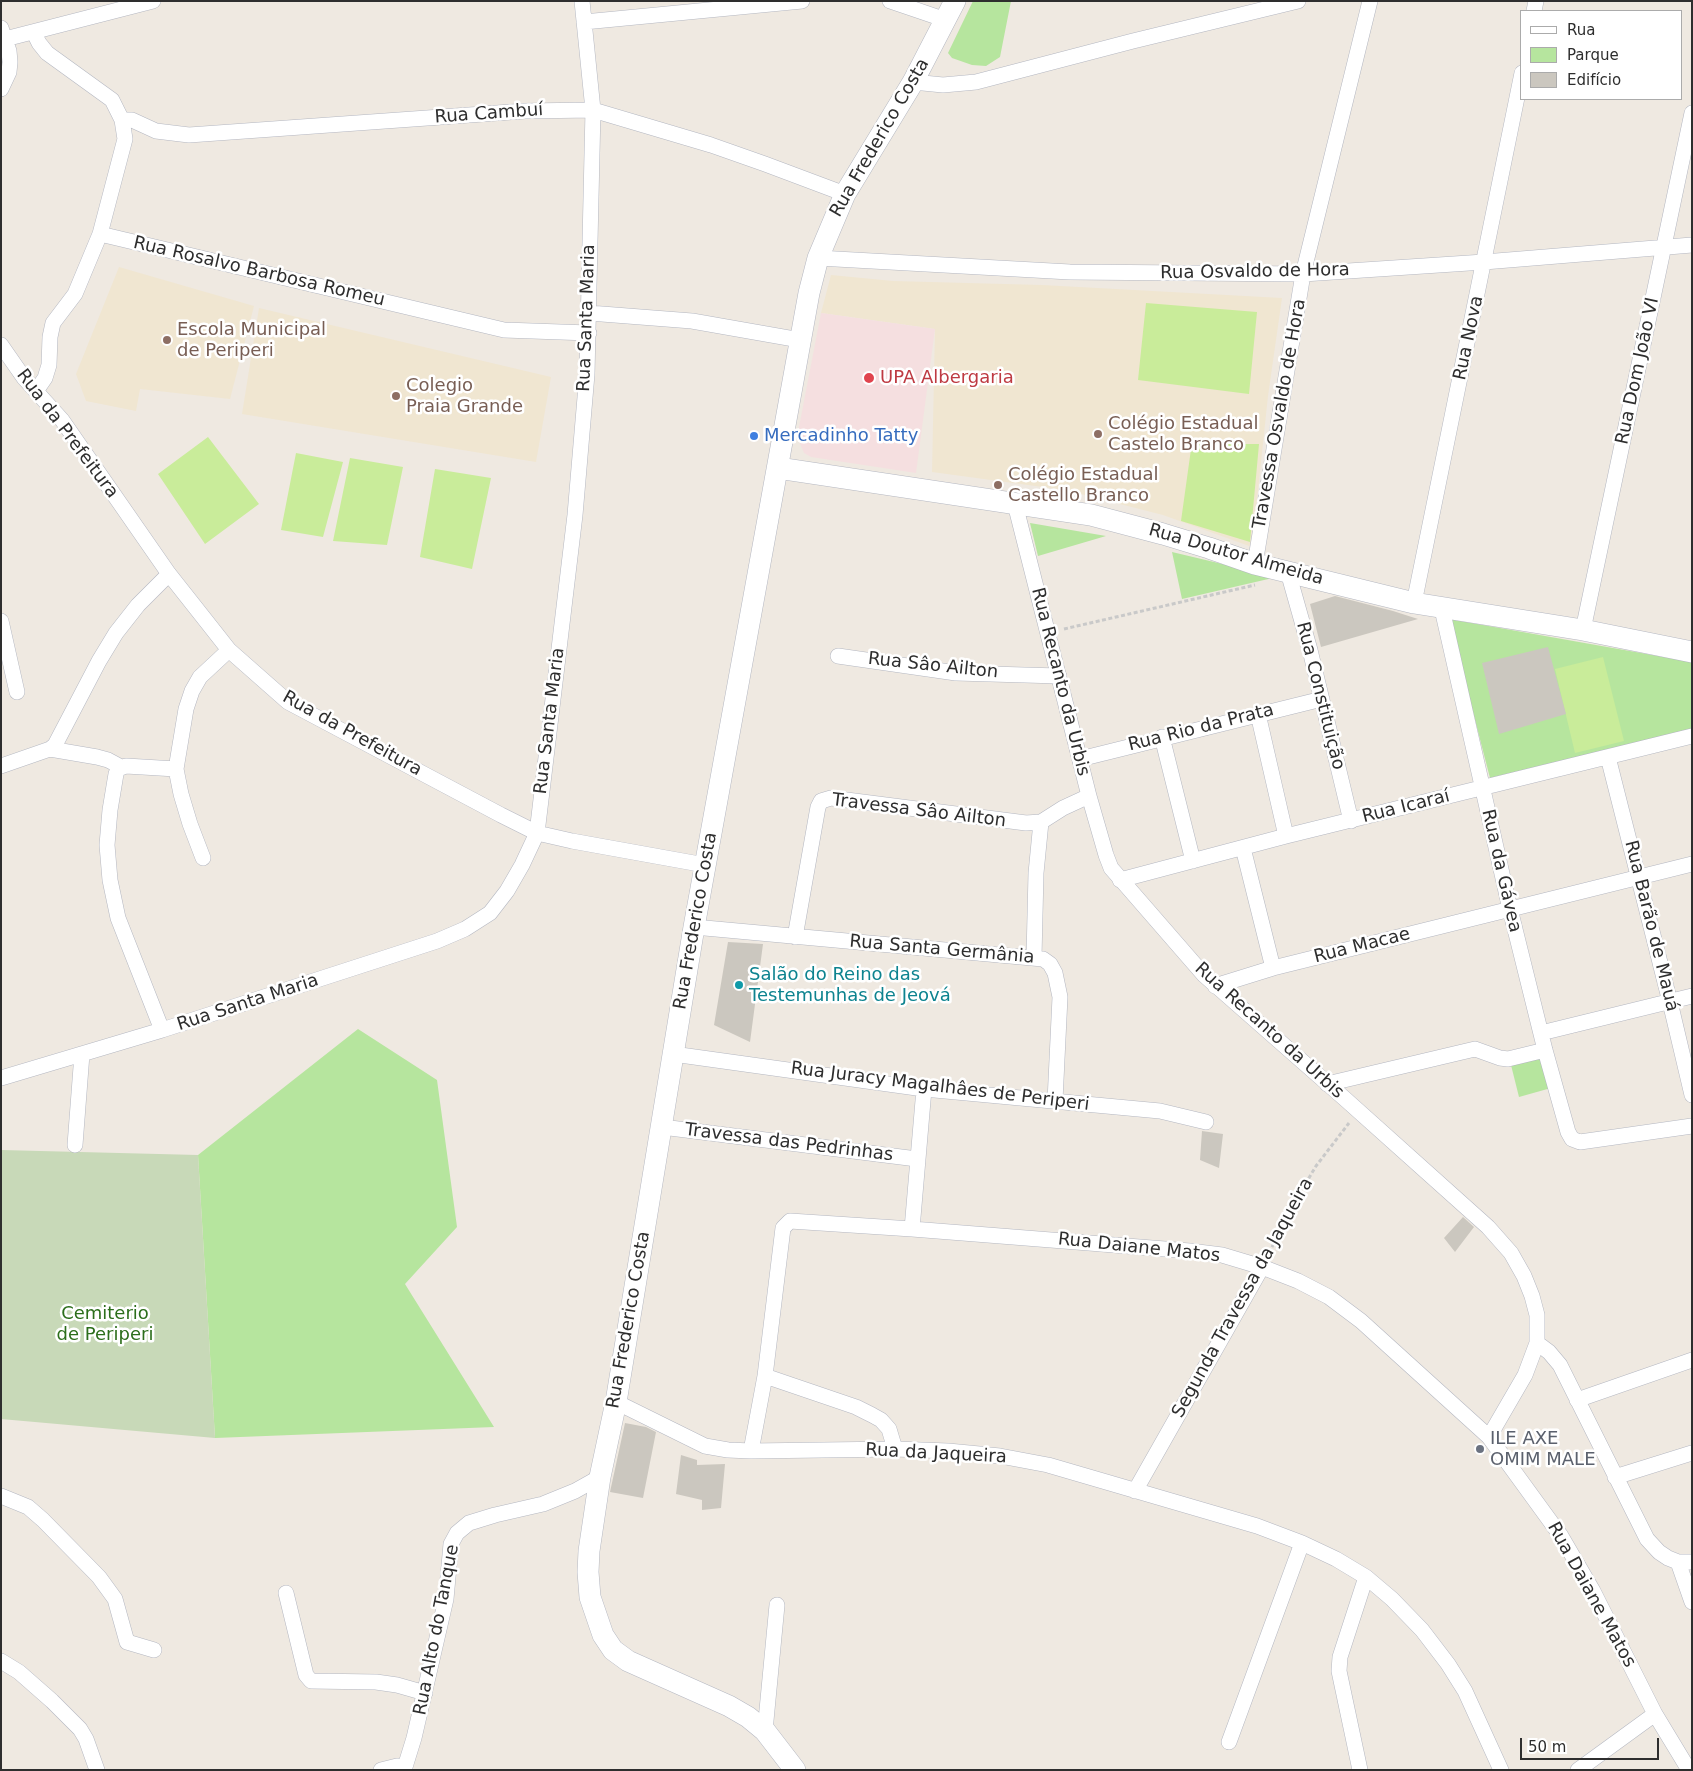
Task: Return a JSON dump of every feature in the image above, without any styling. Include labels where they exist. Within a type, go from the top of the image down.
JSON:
[{"type":"main road","name":"Rua Frederico Costa","points":[[795,1770],[765,1731],[748,1717],[729,1706],[628,1662],[613,1650],[603,1635],[590,1597],[589,1551],[600,1477],[616,1402],[694,927],[800,340],[818,258],[845,194],[914,82],[950,10]]},
{"type":"main road","name":"Rua Doutor Almeida","points":[[778,468],[1091,515],[1172,536],[1288,574],[1414,603],[1442,609],[1583,630],[1692,652]]},
{"type":"street","points":[[1,89],[9,72],[9,52],[3,33],[34,32],[153,1]]},
{"type":"street","name":"Rua Santa Maria","points":[[1,1078],[162,1030],[437,941],[465,929],[490,913],[508,891],[537,833],[575,515],[587,374],[593,110],[582,1]]},
{"type":"street","points":[[584,22],[802,1]]},
{"type":"street","points":[[890,1],[950,10]]},
{"type":"street","points":[[914,82],[943,85],[976,82],[1133,40],[1298,1]]},
{"type":"street","name":"Travessa Osvaldo de Hora","points":[[1254,564],[1303,274],[1370,1]]},
{"type":"street","points":[[34,32],[38,43],[47,53],[112,100],[122,120],[125,139],[100,234],[75,294],[53,323],[50,337],[49,365],[45,378],[36,391]]},
{"type":"street","name":"Rua Nova","points":[[1414,603],[1520,83]]},
{"type":"street","name":"Rua Cambuí","points":[[122,120],[132,120],[156,131],[188,135],[525,111],[593,110],[711,145],[845,194]]},
{"type":"street","name":"Rua Dom João VI","points":[[1583,630],[1692,113]]},
{"type":"street","name":"Rua Rosalvo Barbosa Romeu","points":[[100,234],[504,330],[588,334]]},
{"type":"street","name":"Rua Osvaldo de Hora","points":[[818,258],[1070,272],[1303,274],[1692,245]]},
{"type":"street","points":[[589,313],[692,321],[800,340]]},
{"type":"street","name":"Rua da Prefeitura","points":[[1,345],[24,378],[62,420],[170,574],[229,650],[261,679],[296,706],[492,811],[537,833],[572,842],[705,865]]},
{"type":"street","name":"Rua Recanto da Urbis","points":[[1014,504],[1089,796],[1106,855],[1112,868],[1120,880],[1204,976],[1358,1110],[1488,1227],[1511,1253],[1524,1276],[1535,1304],[1538,1325],[1537,1343],[1525,1375],[1489,1437]]},
{"type":"street","points":[[1,766],[50,749],[55,745],[99,661],[116,633],[138,605],[170,574]]},
{"type":"street","name":"Rua Constituição","points":[[1288,574],[1322,699],[1351,821]]},
{"type":"street","name":"Rua da Gávea","points":[[1442,609],[1510,909],[1545,1050],[1568,1132],[1572,1139],[1580,1142],[1692,1126]]},
{"type":"street","points":[[1,621],[17,692]]},
{"type":"street","points":[[203,858],[185,809],[176,769],[186,708],[192,691],[200,677],[229,650]]},
{"type":"street","name":"Rua Sâo Ailton","points":[[838,656],[956,673],[1059,676]]},
{"type":"street","name":"Rua Rio da Prata","points":[[1080,759],[1162,737],[1322,699]]},
{"type":"street","points":[[1258,714],[1286,836]]},
{"type":"street","name":"Rua Icaraí","points":[[1120,880],[1286,836],[1692,736]]},
{"type":"street","points":[[1162,737],[1193,861]]},
{"type":"street","points":[[50,749],[97,757],[121,767],[176,769]]},
{"type":"street","name":"Rua Barão de Mauá","points":[[1608,757],[1692,1095]]},
{"type":"street","points":[[121,767],[116,774],[110,810],[107,845],[110,880],[118,918],[162,1030]]},
{"type":"street","points":[[1034,957],[1036,873],[1041,822],[1063,808],[1089,796]]},
{"type":"street","name":"Travessa Sâo Ailton","points":[[795,937],[818,807],[821,801],[831,798],[1026,823],[1041,822]]},
{"type":"street","points":[[1243,848],[1273,968]]},
{"type":"street","name":"Rua Macae","points":[[1215,986],[1273,968],[1692,864]]},
{"type":"street","name":"Rua Santa Germânia","points":[[694,927],[1043,959],[1056,972],[1060,998],[1055,1101]]},
{"type":"street","points":[[1541,1033],[1692,996]]},
{"type":"street","points":[[1327,1084],[1475,1049],[1508,1059],[1545,1050]]},
{"type":"street","points":[[75,1145],[82,1054]]},
{"type":"street","name":"Rua Juracy Magalhâes de Periperi","points":[[673,1054],[924,1089],[1160,1111],[1206,1122]]},
{"type":"street","points":[[912,1229],[924,1089]]},
{"type":"street","name":"Travessa das Pedrinhas","points":[[662,1127],[917,1159]]},
{"type":"street","name":"Rua Daiane Matos","points":[[751,1451],[764,1376],[782,1228],[784,1224],[794,1220],[1190,1251],[1222,1255],[1262,1266],[1298,1281],[1329,1297],[1361,1321],[1489,1437],[1561,1536],[1593,1591],[1656,1714],[1689,1770]]},
{"type":"street","name":"Segunda Travessa da Jaqueira","points":[[1135,1492],[1262,1266]]},
{"type":"street","points":[[1537,1343],[1555,1358],[1647,1539],[1659,1552],[1684,1562],[1692,1602]]},
{"type":"street","points":[[1577,1400],[1692,1360]]},
{"type":"street","points":[[764,1376],[856,1407],[881,1420],[889,1429],[894,1449]]},
{"type":"street","name":"Rua da Jaqueira","points":[[616,1402],[705,1446],[728,1450],[894,1449],[948,1451],[1000,1456],[1048,1465],[1135,1492],[1257,1526],[1302,1543],[1336,1559],[1366,1577],[1392,1599],[1422,1630],[1448,1664],[1476,1714],[1501,1770]]},
{"type":"street","points":[[1615,1477],[1692,1453]]},
{"type":"street","name":"Rua Alto do Tanque","points":[[382,1770],[397,1766],[404,1768],[414,1738],[446,1599],[451,1544],[457,1533],[470,1523],[543,1504],[575,1491],[600,1477]]},
{"type":"street","points":[[1,1496],[28,1507],[99,1577],[115,1599],[127,1642],[154,1650]]},
{"type":"street","points":[[1229,1742],[1302,1543]]},
{"type":"street","points":[[1360,1770],[1339,1671],[1340,1657],[1366,1577]]},
{"type":"street","points":[[286,1593],[306,1675],[311,1681],[376,1682],[397,1685],[425,1693]]},
{"type":"street","points":[[765,1731],[777,1606]]},
{"type":"street","points":[[1,1661],[26,1678],[80,1729],[86,1739],[97,1770]]},
{"type":"street","points":[[1578,1770],[1656,1714]]},
{"type":"path","points":[[1048,633],[1288,574]]},
{"type":"path","name":"Segunda Travessa da Jaqueira","points":[[1262,1266],[1316,1166],[1358,1110]]},
{"type":"shaded area","name":"Escola Municipal de Periperi","points":[[119,267],[254,306],[230,399],[140,389],[136,411],[86,401],[76,374]]},
{"type":"shaded area","name":"Colégio Estadual Castelo Branco","points":[[831,275],[893,281],[1042,285],[1282,298],[1268,396],[1252,547],[1163,515],[1065,490],[932,472],[935,329],[821,313]]},
{"type":"shaded area","name":"Colegio Praia Grande","points":[[259,308],[551,377],[536,462],[242,414]]},
{"type":"shaded area","name":"UPA Albergaria","points":[[821,313],[935,329],[916,473],[811,457],[804,453],[798,439],[799,427]]},
{"type":"green space","points":[[973,1],[1011,1],[1000,57],[986,66],[972,65],[952,58],[948,53]]},
{"type":"green space","points":[[1146,303],[1257,312],[1249,394],[1138,380]]},
{"type":"green space","points":[[208,437],[259,504],[205,544],[158,474]]},
{"type":"green space","points":[[1192,442],[1203,444],[1259,444],[1250,542],[1181,521]]},
{"type":"green space","points":[[296,453],[343,462],[323,537],[281,530]]},
{"type":"green space","points":[[350,458],[403,467],[387,545],[333,541]]},
{"type":"green space","points":[[435,469],[491,478],[472,569],[420,557]]},
{"type":"green space","points":[[1030,523],[1106,536],[1038,556]]},
{"type":"green space","points":[[1172,552],[1277,577],[1182,599]]},
{"type":"green space","points":[[1449,619],[1692,662],[1692,729],[1490,778]]},
{"type":"green space","points":[[1603,657],[1624,741],[1575,753],[1555,669]]},
{"type":"green space","points":[[358,1029],[437,1080],[457,1227],[405,1284],[494,1427],[215,1438],[198,1155]]},
{"type":"green space","points":[[1541,1054],[1551,1088],[1519,1097],[1511,1065]]},
{"type":"green space","name":"Cemiterio de Periperi","points":[[1,1150],[198,1155],[215,1438],[1,1419]]},
{"type":"building","points":[[1335,596],[1418,619],[1321,647],[1310,604]]},
{"type":"building","points":[[1548,647],[1566,714],[1499,734],[1482,663]]},
{"type":"building","name":"Salão do Reino das Testemunhas de Jeová","points":[[728,942],[763,944],[750,1042],[714,1025]]},
{"type":"building","points":[[1202,1131],[1223,1134],[1219,1168],[1200,1160]]},
{"type":"building","points":[[1463,1217],[1474,1227],[1455,1252],[1444,1238]]},
{"type":"building","points":[[625,1423],[646,1427],[656,1432],[643,1498],[610,1492]]},
{"type":"building","points":[[681,1455],[697,1460],[697,1465],[725,1464],[721,1508],[702,1510],[702,1500],[676,1494]]},
{"type":"place","name":"Escola Municipal de Periperi","points":[[167,340]]},
{"type":"place","name":"UPA Albergaria","points":[[869,378]]},
{"type":"place","name":"Colegio Praia Grande","points":[[396,396]]},
{"type":"place","name":"Colégio Estadual Castelo Branco","points":[[1098,434]]},
{"type":"place","name":"Mercadinho Tatty","points":[[754,436]]},
{"type":"place","name":"Colégio Estadual Castello Branco","points":[[998,485]]},
{"type":"place","name":"Salão do Reino das Testemunhas de Jeová","points":[[739,985]]},
{"type":"place","name":"ILE AXE OMIM MALE","points":[[1480,1449]]}]
